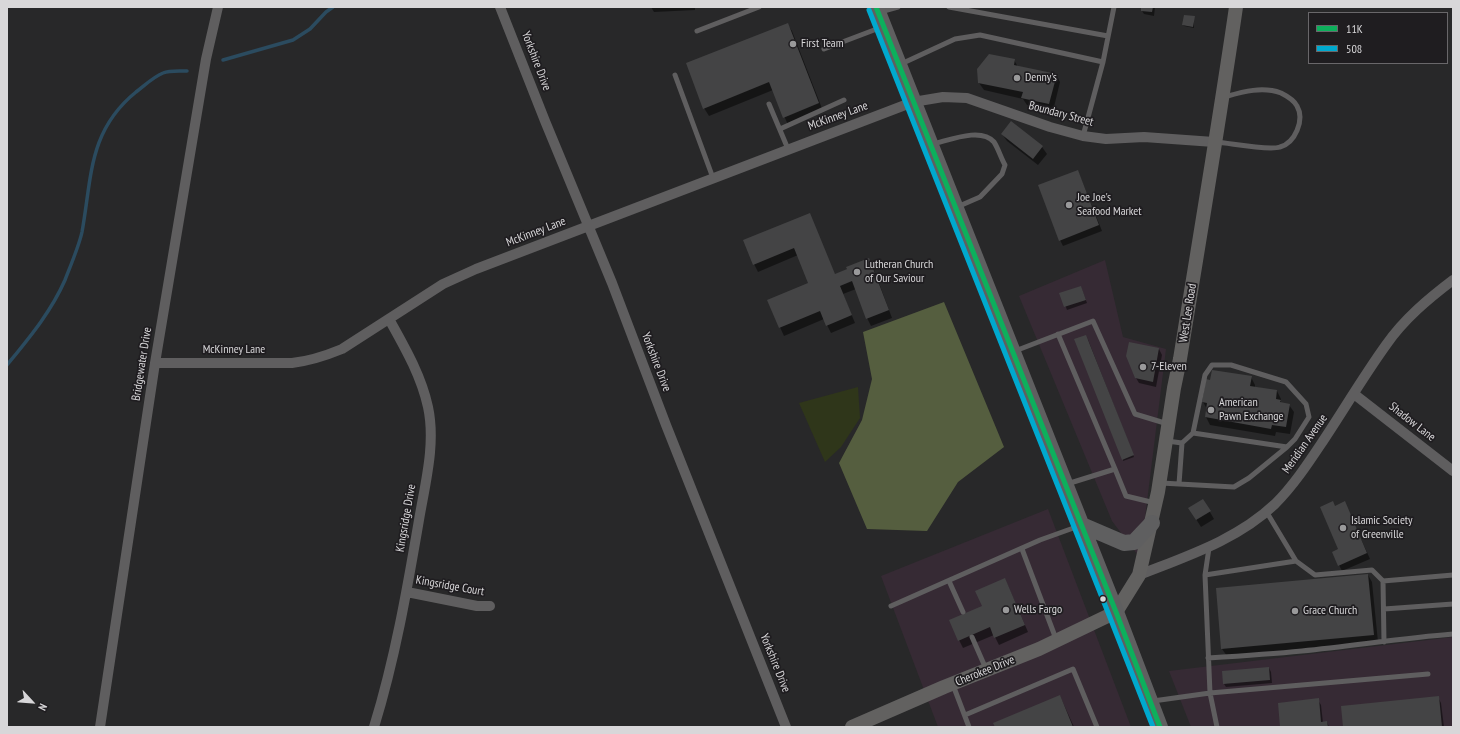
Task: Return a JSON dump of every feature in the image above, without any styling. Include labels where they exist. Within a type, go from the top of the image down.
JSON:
[{"type":"main road","points":[[879,15],[898,65],[921,101],[930,145],[1066,484],[1160,727]]},
{"type":"main road","points":[[1082,525],[1124,543],[1134,542],[1152,523]]},
{"type":"street","name":"Bridgewater Drive","points":[[100,727],[155,363],[206,59],[218,7]]},
{"type":"street","name":"Yorkshire Drive","points":[[500,7],[786,727]]},
{"type":"street","name":"West Lee Road","points":[[1116,612],[1139,575],[1156,504],[1182,351],[1236,7]]},
{"type":"street","name":"Boundary Street","points":[[921,101],[949,97],[967,98],[1050,127],[1083,136],[1106,138],[1144,137],[1214,142]]},
{"type":"street","name":"McKinney Lane","points":[[155,363],[292,363],[309,361],[328,356],[342,349],[443,284],[476,269],[788,149],[921,101]]},
{"type":"street","name":"Meridian Avenue","points":[[1139,575],[1209,548],[1232,535],[1266,511],[1290,487],[1306,467],[1386,345],[1407,320],[1429,298],[1453,280]]},
{"type":"street","name":"Kingsridge Drive","points":[[374,727],[384,693],[407,592],[430,444],[428,406],[418,377],[405,347],[389,318]]},
{"type":"street","name":"Shadow Lane","points":[[1354,394],[1453,471]]},
{"type":"street","name":"Kingsridge Court","points":[[407,592],[477,606],[490,606]]},
{"type":"street","name":"Cherokee Drive","points":[[852,727],[1057,640],[1116,612]]},
{"type":"lane","points":[[697,31],[760,7]]},
{"type":"lane","points":[[824,49],[879,15],[898,7]]},
{"type":"lane","points":[[949,7],[1108,36]]},
{"type":"lane","points":[[1083,136],[1103,62],[1114,7]]},
{"type":"lane","points":[[898,65],[955,39],[980,35],[1103,62]]},
{"type":"lane","points":[[675,75],[714,178]]},
{"type":"lane","points":[[1214,142],[1259,147],[1281,147],[1289,142],[1296,133],[1299,123],[1300,115],[1298,106],[1290,98],[1281,93],[1252,90],[1222,97]]},
{"type":"lane","points":[[780,129],[844,100]]},
{"type":"lane","points":[[770,104],[788,149]]},
{"type":"lane","points":[[930,145],[975,134],[982,134],[993,141],[1005,165],[1002,174],[980,197],[955,208]]},
{"type":"lane","points":[[1013,352],[1093,321],[1135,414],[1169,424]]},
{"type":"lane","points":[[1058,334],[1126,496],[1156,504]]},
{"type":"lane","points":[[1159,483],[1234,487],[1250,478],[1296,439],[1309,417],[1306,404],[1286,382],[1232,365],[1212,365],[1205,375],[1193,433],[1182,443],[1179,484]]},
{"type":"lane","points":[[1193,433],[1287,446]]},
{"type":"lane","points":[[1166,441],[1182,443]]},
{"type":"lane","points":[[1066,484],[1115,469]]},
{"type":"lane","points":[[1266,511],[1296,561],[1315,574],[1372,570],[1383,581],[1384,642]]},
{"type":"lane","points":[[891,606],[1022,548],[1082,525]]},
{"type":"lane","points":[[1022,548],[1057,640]]},
{"type":"lane","points":[[1209,548],[1205,575],[1208,658],[1210,693],[1217,727]]},
{"type":"lane","points":[[1205,575],[1296,561]]},
{"type":"lane","points":[[1383,581],[1453,574]]},
{"type":"lane","points":[[949,581],[963,612]]},
{"type":"lane","points":[[1384,609],[1453,604]]},
{"type":"lane","points":[[1208,658],[1301,652],[1405,638],[1453,634]]},
{"type":"lane","points":[[972,637],[986,670]]},
{"type":"lane","points":[[964,715],[1073,669],[1097,727]]},
{"type":"lane","points":[[1150,701],[1210,693],[1428,674]]},
{"type":"lane","points":[[952,684],[969,727]]},
{"type":"shaded area","points":[[1105,260],[1123,337],[1166,349],[1140,558],[1112,521],[1019,296]]},
{"type":"shaded area","points":[[1048,509],[1131,727],[938,727],[881,576]]},
{"type":"shaded area","points":[[1453,637],[1453,727],[1191,727],[1169,671]]},
{"type":"green space","points":[[944,302],[1004,447],[958,482],[927,531],[867,529],[839,463],[862,420],[872,379],[863,332]]},
{"type":"green space","points":[[858,387],[860,418],[841,447],[825,462],[799,403]]},
{"type":"building","points":[[1141,7],[1153,7],[1152,12],[1141,11]]},
{"type":"building","points":[[1184,15],[1195,16],[1193,27],[1182,25]]},
{"type":"building","points":[[788,23],[819,103],[783,118],[769,82],[703,109],[686,63]]},
{"type":"building","name":"Denny's","points":[[989,54],[1015,59],[1014,65],[1057,74],[1049,104],[1021,98],[1023,92],[978,83],[977,69]]},
{"type":"building","points":[[1011,121],[1043,146],[1033,159],[1001,134]]},
{"type":"building","name":"Joe Joe's Seafood Market","points":[[1078,170],[1099,225],[1059,241],[1038,185]]},
{"type":"building","name":"Lutheran Church of Our Saviour","points":[[810,213],[835,274],[847,269],[846,267],[869,258],[889,310],[866,319],[852,281],[840,286],[852,315],[826,326],[820,311],[779,328],[767,300],[808,283],[794,248],[753,265],[743,240]]},
{"type":"building","points":[[1081,286],[1086,300],[1064,307],[1059,293]]},
{"type":"building","points":[[1086,335],[1134,455],[1122,460],[1074,339]]},
{"type":"building","name":"7-Eleven","points":[[1129,342],[1159,348],[1153,382],[1135,378],[1126,356]]},
{"type":"building","points":[[1212,370],[1252,376],[1250,386],[1277,390],[1276,399],[1281,400],[1280,402],[1290,404],[1286,427],[1272,425],[1271,429],[1205,417],[1207,403],[1202,402],[1206,379],[1210,380]]},
{"type":"building","points":[[1203,499],[1211,511],[1196,520],[1188,508]]},
{"type":"building","name":"Islamic Society of Greenville","points":[[1333,501],[1335,506],[1345,501],[1367,553],[1338,566],[1332,552],[1338,549],[1320,507]]},
{"type":"building","name":"Grace Church","points":[[1368,574],[1374,635],[1221,649],[1216,588]]},
{"type":"building","points":[[1005,578],[1025,625],[994,638],[990,627],[958,641],[949,620],[982,606],[975,591]]},
{"type":"building","points":[[1269,667],[1270,680],[1223,684],[1222,671]]},
{"type":"building","points":[[1060,695],[1073,727],[995,727],[993,723]]},
{"type":"building","points":[[1439,696],[1442,727],[1343,727],[1341,706]]},
{"type":"building","points":[[1319,698],[1321,722],[1327,721],[1328,727],[1280,727],[1278,703]]},
{"type":"waterway","points":[[223,60],[293,40],[310,29],[326,12],[333,7]]},
{"type":"waterway","points":[[7,365],[46,314],[65,280],[77,250],[82,232],[95,156],[100,139],[109,123],[120,107],[136,92],[156,77],[169,71],[187,71]]},
{"type":"transit line","name":"11K","points":[[876,7],[1116,612],[1160,727]]},
{"type":"transit line","name":"508","points":[[869,10],[1153,727]]},
{"type":"place","name":"First Team","points":[[793,44]]},
{"type":"place","name":"Denny's","points":[[1017,78]]},
{"type":"place","name":"Joe Joe's Seafood Market","points":[[1069,205]]},
{"type":"place","name":"Lutheran Church of Our Saviour","points":[[857,272]]},
{"type":"place","name":"7-Eleven","points":[[1143,367]]},
{"type":"place","name":"American Pawn Exchange","points":[[1211,410]]},
{"type":"place","name":"Islamic Society of Greenville","points":[[1343,528]]},
{"type":"place","name":"Wells Fargo","points":[[1006,610]]},
{"type":"place","name":"Grace Church","points":[[1295,611]]}]
